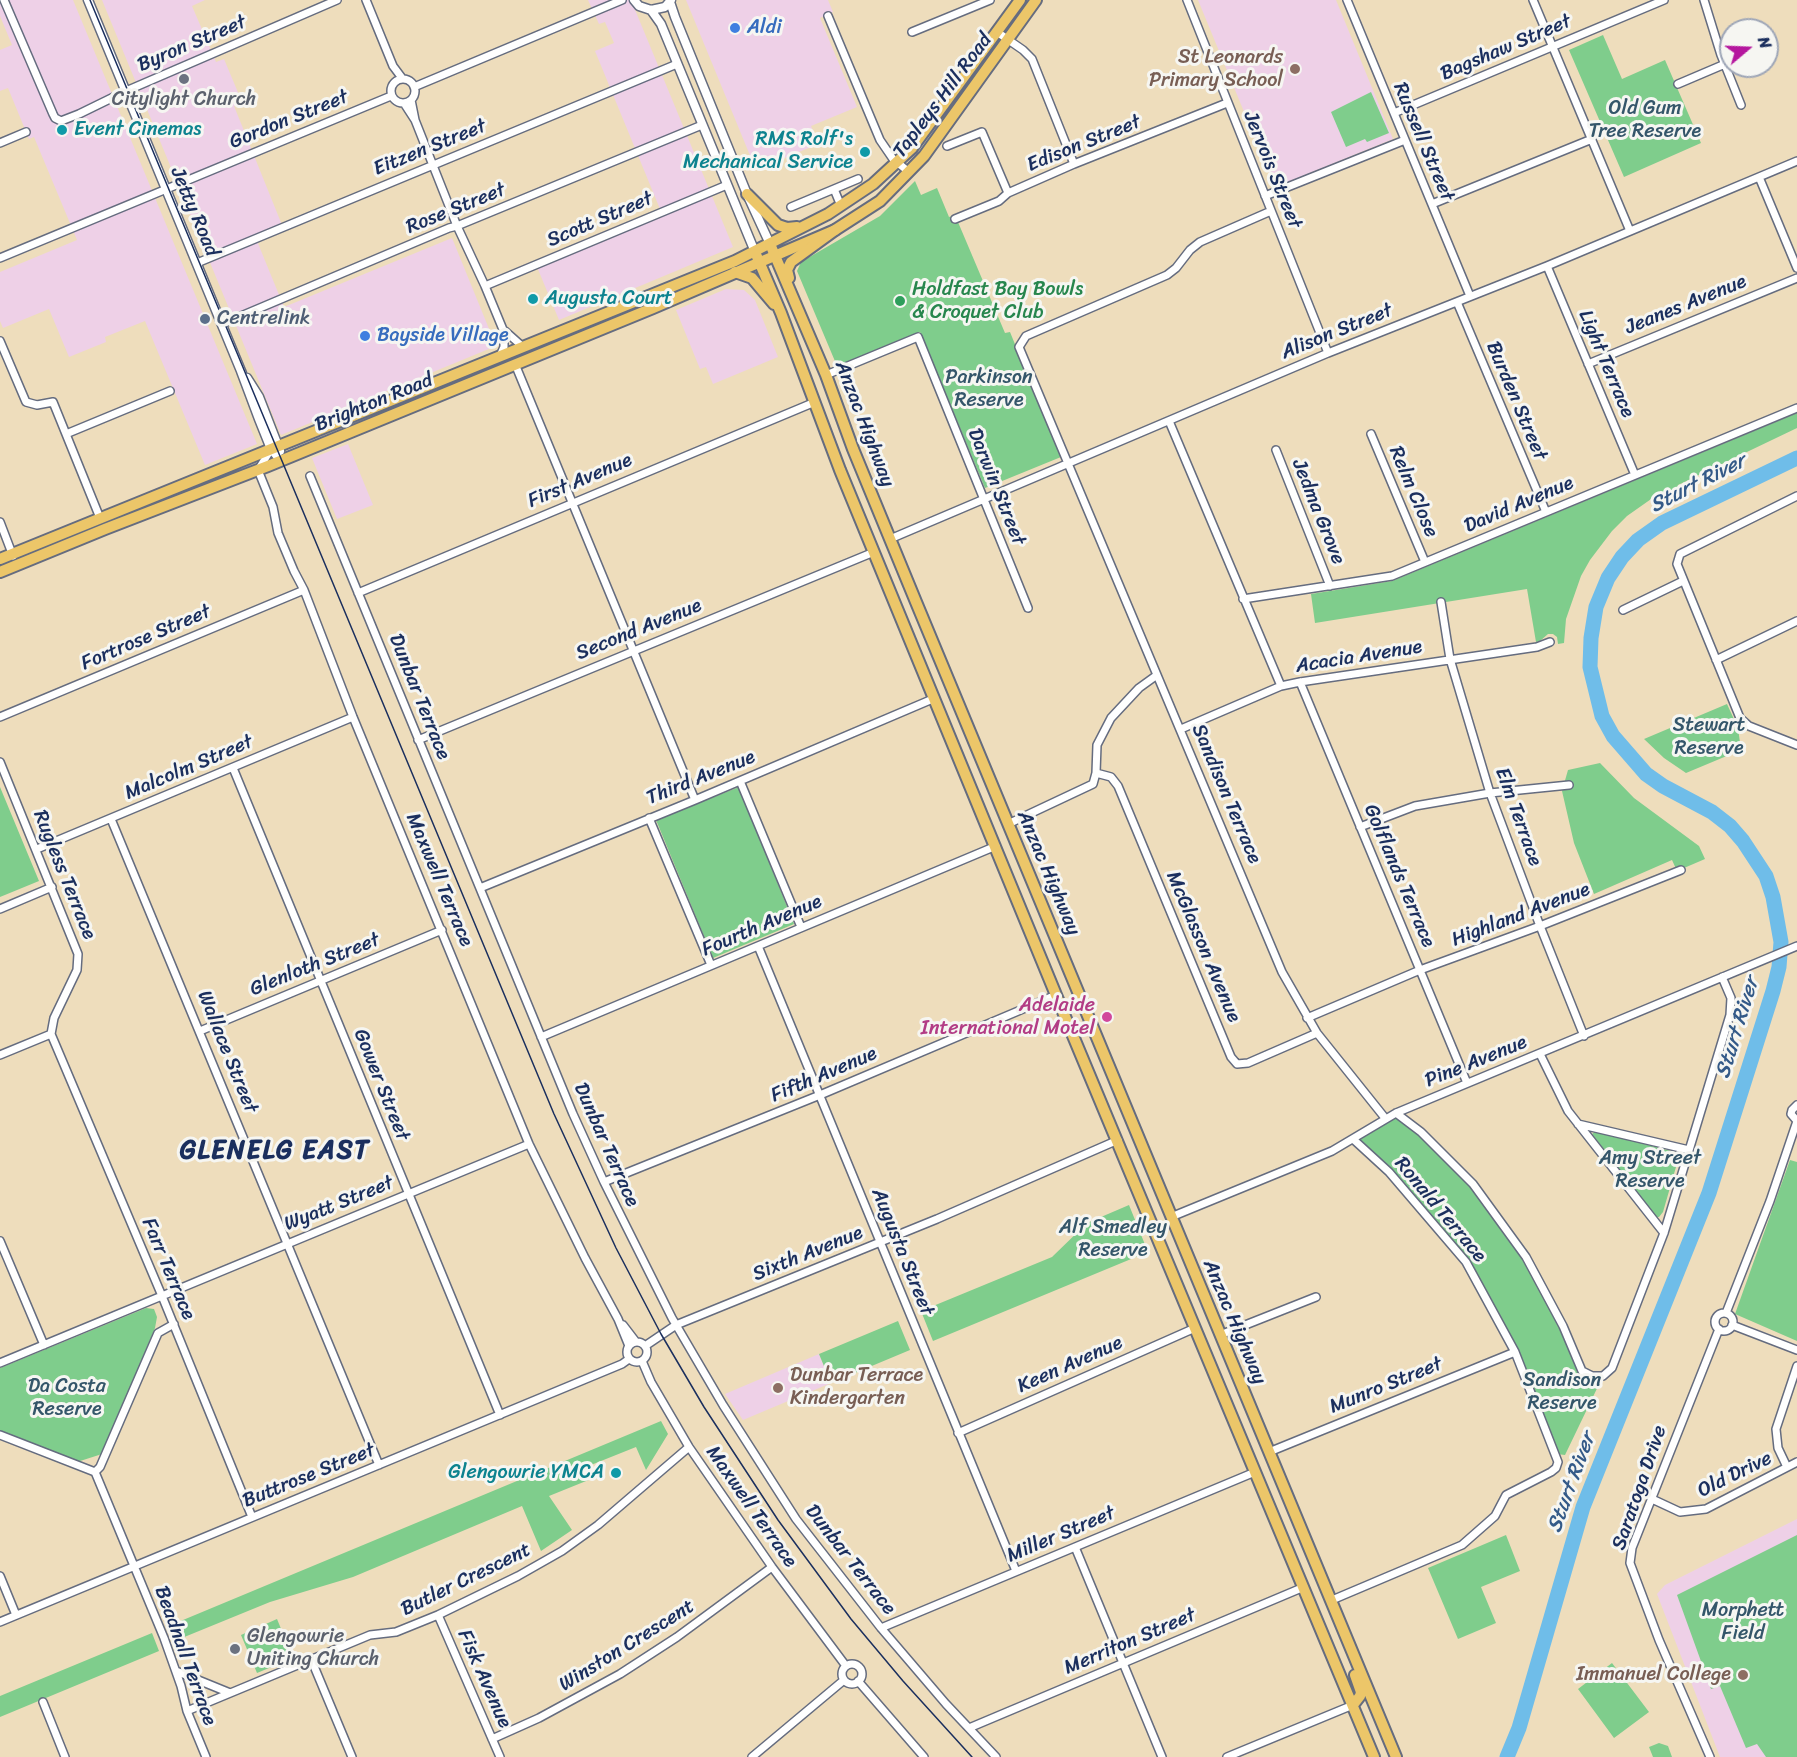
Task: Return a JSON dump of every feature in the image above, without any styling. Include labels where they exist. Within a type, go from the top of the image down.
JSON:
[{"type":"main road","name":"Tapleys Hill Road","points":[[758,257],[770,244],[858,196],[898,163],[924,134],[1020,0]]},
{"type":"main road","name":"Tapleys Hill Road","points":[[758,257],[775,255],[835,230],[880,201],[930,148],[1036,0]]},
{"type":"main road","points":[[747,194],[778,225],[786,228],[800,227]]},
{"type":"main road","points":[[794,296],[787,270],[791,262],[835,230]]},
{"type":"main road","name":"Anzac Highway","points":[[770,244],[794,296],[864,476],[1035,891],[1396,1757]]},
{"type":"main road","name":"Brighton Road","points":[[0,560],[15,560],[281,461],[735,272],[758,257]]},
{"type":"main road","name":"Brighton Road","points":[[0,572],[15,560],[100,518],[523,347],[758,257]]},
{"type":"main road","name":"Anzac Highway","points":[[758,257],[782,313],[840,470],[1374,1757]]},
{"type":"main road","points":[[735,272],[752,278],[782,313]]},
{"type":"main road","points":[[498,357],[515,364]]},
{"type":"main road","points":[[840,470],[845,470],[852,464],[853,448]]},
{"type":"main road","points":[[847,487],[849,481],[854,477],[860,474],[864,476]]},
{"type":"main road","points":[[902,618],[911,617],[914,614],[916,603]]},
{"type":"main road","points":[[908,634],[910,629],[922,624],[926,626]]},
{"type":"main road","points":[[1022,910],[1031,910],[1034,906],[1035,891]]},
{"type":"main road","points":[[1028,926],[1038,916],[1047,916]]},
{"type":"main road","points":[[1223,1396],[1229,1396],[1233,1392],[1236,1374]]},
{"type":"main road","points":[[1232,1416],[1232,1408],[1246,1398]]},
{"type":"main road","points":[[1352,1652],[1353,1671],[1361,1692],[1353,1705]]},
{"type":"main road","points":[[1360,1723],[1374,1705]]},
{"type":"street","name":"Byron Street","points":[[4,0],[55,118],[61,121],[337,0]]},
{"type":"street","name":"Jetty Road","points":[[88,0],[247,390],[281,461]]},
{"type":"street","points":[[366,0],[398,80]]},
{"type":"street","points":[[414,87],[622,0]]},
{"type":"street","points":[[634,0],[639,6],[651,10],[665,7],[671,1]]},
{"type":"street","points":[[912,32],[990,0]]},
{"type":"street","name":"Jervois Street","points":[[1187,0],[1328,353]]},
{"type":"street","name":"Russell Street","points":[[1347,0],[1470,296]]},
{"type":"street","points":[[1533,0],[1630,231]]},
{"type":"street","name":"Bagshaw Street","points":[[1394,113],[1664,0]]},
{"type":"street","points":[[1704,0],[1719,46]]},
{"type":"street","name":"Anzac Highway","points":[[671,1],[747,194],[770,244]]},
{"type":"street","name":"Anzac Highway","points":[[651,10],[662,24],[758,257]]},
{"type":"street","points":[[828,16],[880,140],[898,163],[909,172]]},
{"type":"street","points":[[997,32],[1032,59],[1074,164]]},
{"type":"street","name":"Eitzen Street","points":[[197,263],[677,64]]},
{"type":"street","points":[[1678,84],[1719,67]]},
{"type":"street","points":[[1730,78],[1741,105]]},
{"type":"street","points":[[398,80],[410,80],[414,87],[415,95],[408,101],[396,101],[391,96],[390,88],[398,80]]},
{"type":"street","name":"Gordon Street","points":[[0,258],[391,96]]},
{"type":"street","points":[[408,101],[432,164],[500,323],[505,341],[503,351],[498,357]]},
{"type":"street","name":"Edison Street","points":[[955,219],[999,201],[1008,193],[1074,164],[1227,102]]},
{"type":"street","name":"Rose Street","points":[[222,324],[702,125]]},
{"type":"street","points":[[0,143],[26,132]]},
{"type":"street","points":[[947,146],[982,132],[1008,193]]},
{"type":"street","points":[[1432,204],[1592,139]]},
{"type":"street","points":[[1265,196],[1405,140]]},
{"type":"street","name":"Alison Street","points":[[890,538],[1328,353],[1546,266],[1797,161]]},
{"type":"street","points":[[1759,177],[1797,268]]},
{"type":"street","points":[[791,207],[858,178]]},
{"type":"street","name":"Scott Street","points":[[485,286],[727,185]]},
{"type":"street","points":[[834,189],[841,206]]},
{"type":"street","name":"Sandison Terrace","points":[[1271,211],[1200,242],[1167,275],[1026,336],[1019,347],[1070,463],[1282,972],[1317,1033],[1384,1119]]},
{"type":"street","name":"Light Terrace","points":[[1546,266],[1635,475]]},
{"type":"street","name":"Jeanes Avenue","points":[[1588,364],[1797,278]]},
{"type":"street","name":"Burden Street","points":[[1456,302],[1546,512]]},
{"type":"street","points":[[500,323],[509,335],[523,347]]},
{"type":"street","name":"Darwin Street","points":[[826,375],[918,337],[1028,608]]},
{"type":"street","points":[[0,341],[26,402],[37,405],[53,402],[100,518]]},
{"type":"street","points":[[515,364],[695,800]]},
{"type":"street","points":[[66,434],[170,391]]},
{"type":"street","name":"First Avenue","points":[[358,593],[815,402]]},
{"type":"street","name":"David Avenue","points":[[1243,599],[1392,576],[1797,408]]},
{"type":"street","points":[[1169,421],[1281,687]]},
{"type":"street","name":"Relm Close","points":[[1371,434],[1425,562]]},
{"type":"street","points":[[258,470],[275,448]]},
{"type":"street","name":"Jedma Grove","points":[[1276,450],[1330,586]]},
{"type":"street","name":"Maxwell Terrace","points":[[258,470],[273,507],[278,533],[304,590],[353,717],[529,1144],[585,1258],[633,1344]]},
{"type":"street","name":"Dunbar Terrace","points":[[309,476],[541,1037],[604,1182],[676,1326],[796,1519],[881,1628],[996,1757]]},
{"type":"street","points":[[1797,496],[1680,554],[1677,564],[1740,718],[1744,723],[1797,745]]},
{"type":"street","points":[[0,522],[15,560]]},
{"type":"street","name":"Second Avenue","points":[[418,740],[874,552]]},
{"type":"street","points":[[1623,610],[1683,581]]},
{"type":"street","name":"Fortrose Street","points":[[0,717],[304,590]]},
{"type":"street","name":"Elm Terrace","points":[[1441,602],[1450,659],[1490,793],[1584,1036]]},
{"type":"street","points":[[1716,660],[1797,621]]},
{"type":"street","name":"Acacia Avenue","points":[[1181,729],[1281,687],[1300,682],[1537,647],[1550,642]]},
{"type":"street","points":[[1008,824],[1093,784],[1098,745],[1111,718],[1139,688],[1157,675]]},
{"type":"street","name":"Golflands Terrace","points":[[1300,682],[1467,1083]]},
{"type":"street","name":"Third Avenue","points":[[480,888],[695,800],[934,698]]},
{"type":"street","name":"Malcolm Street","points":[[37,849],[353,717]]},
{"type":"street","name":"Rugless Terrace","points":[[0,762],[76,946],[79,960],[77,970],[54,1018],[51,1034]]},
{"type":"street","name":"Gower Street","points":[[233,768],[500,1415]]},
{"type":"street","name":"McGlasson Avenue","points":[[1096,773],[1111,777],[1118,786],[1231,1057],[1237,1064],[1248,1064],[1317,1033]]},
{"type":"street","points":[[740,781],[801,927]]},
{"type":"street","points":[[1360,827],[1415,806],[1490,793],[1569,785]]},
{"type":"street","points":[[649,818],[711,965]]},
{"type":"street","name":"Wallace Street","points":[[111,819],[379,1465]]},
{"type":"street","name":"Fourth Avenue","points":[[541,1037],[996,846]]},
{"type":"street","name":"Highland Avenue","points":[[1307,1018],[1420,970],[1540,926],[1681,870]]},
{"type":"street","points":[[0,909],[52,887]]},
{"type":"street","name":"Glenloth Street","points":[[200,1031],[442,930]]},
{"type":"street","name":"Augusta Street","points":[[758,946],[1016,1571]]},
{"type":"street","name":"Pine Avenue","points":[[1171,1217],[1323,1154],[1396,1113],[1797,946]]},
{"type":"street","points":[[1396,1113],[1421,1132],[1473,1184],[1526,1257],[1563,1326],[1582,1371],[1592,1376],[1603,1376],[1612,1368],[1664,1233],[1730,1015],[1731,998],[1722,977]]},
{"type":"street","name":"Fifth Avenue","points":[[604,1182],[820,1095],[1056,994]]},
{"type":"street","points":[[0,1055],[51,1034]]},
{"type":"street","name":"Farr Terrace","points":[[51,1034],[174,1324],[252,1517]]},
{"type":"street","points":[[1540,1054],[1568,1110],[1664,1233]]},
{"type":"street","points":[[1726,1313],[1770,1201],[1797,1121],[1791,1114],[1797,1105]]},
{"type":"street","points":[[1578,1124],[1689,1150]]},
{"type":"street","name":"Ronald Terrace","points":[[1332,1600],[1462,1545],[1495,1516],[1506,1495],[1551,1472],[1556,1468],[1558,1462],[1557,1454],[1515,1352],[1466,1262],[1390,1174],[1353,1139]]},
{"type":"street","name":"Sixth Avenue","points":[[645,1346],[676,1326],[1118,1140]]},
{"type":"street","name":"Wyatt Street","points":[[0,1363],[529,1144]]},
{"type":"street","points":[[0,1241],[44,1345]]},
{"type":"street","points":[[1220,1335],[1316,1297]]},
{"type":"street","points":[[1726,1313],[1732,1318],[1732,1325],[1727,1330],[1719,1329],[1715,1323],[1716,1318],[1726,1313]]},
{"type":"street","points":[[0,1435],[95,1472],[100,1467],[158,1333],[174,1324]]},
{"type":"street","points":[[1732,1325],[1797,1350]]},
{"type":"street","name":"Keen Avenue","points":[[958,1433],[1195,1328]]},
{"type":"street","name":"Saratoga Drive","points":[[1710,1757],[1659,1640],[1630,1563],[1632,1548],[1719,1329]]},
{"type":"street","points":[[633,1344],[645,1346],[646,1356],[642,1361],[629,1359],[627,1354],[633,1344]]},
{"type":"street","name":"Munro Street","points":[[1269,1452],[1515,1352]]},
{"type":"street","name":"Buttrose Street","points":[[0,1622],[622,1364],[629,1359]]},
{"type":"street","name":"Maxwell Terrace","points":[[642,1361],[651,1382],[689,1448],[772,1567],[846,1666]]},
{"type":"street","points":[[1787,1467],[1778,1449],[1776,1429],[1797,1366]]},
{"type":"street","name":"Butler Crescent","points":[[187,1712],[370,1635],[396,1632],[438,1615],[518,1576],[562,1551],[598,1525],[689,1448]]},
{"type":"street","name":"Old Drive","points":[[1652,1499],[1680,1512],[1695,1512],[1706,1509],[1797,1462]]},
{"type":"street","name":"Beadnall Terrace","points":[[95,1472],[176,1671],[187,1712],[206,1757]]},
{"type":"street","name":"Miller Street","points":[[881,1628],[1254,1472]]},
{"type":"street","points":[[1075,1546],[1162,1757]]},
{"type":"street","name":"Winston Crescent","points":[[492,1739],[539,1718],[620,1674],[677,1637],[772,1567]]},
{"type":"street","points":[[0,1576],[16,1616]]},
{"type":"street","name":"Merriton Street","points":[[969,1728],[1304,1587]]},
{"type":"street","name":"Fisk Avenue","points":[[438,1615],[500,1757]]},
{"type":"street","points":[[311,1659],[352,1757]]},
{"type":"street","points":[[855,1664],[860,1669],[861,1677],[852,1684],[844,1680],[842,1671],[846,1666],[855,1664]]},
{"type":"street","points":[[176,1671],[230,1693]]},
{"type":"street","points":[[752,1757],[844,1680]]},
{"type":"street","points":[[858,1681],[924,1757]]},
{"type":"street","points":[[43,1702],[65,1757]]},
{"type":"street","points":[[1227,1757],[1353,1705]]},
{"type":"shaded area","points":[[0,0],[73,0],[257,444],[205,465],[145,321],[105,337],[106,342],[69,357],[49,309],[3,328],[0,321],[0,272],[77,240],[34,137],[29,139],[8,88],[0,91],[0,50],[12,45],[0,16]]},
{"type":"shaded area","points":[[102,0],[205,0],[192,6],[216,62],[224,59],[242,102],[234,106],[284,230],[257,241],[284,307],[452,238],[496,346],[281,435]]},
{"type":"shaded area","points":[[588,0],[631,0],[733,247],[559,320],[535,262],[660,209],[595,51],[614,43],[605,22],[599,24]]},
{"type":"shaded area","points":[[686,0],[828,0],[833,12],[820,18],[857,107],[811,126],[818,144],[756,170]]},
{"type":"shaded area","name":"St Leonards Primary School","points":[[1198,0],[1336,0],[1393,139],[1275,187]]},
{"type":"shaded area","points":[[726,289],[744,290],[755,300],[778,357],[713,384],[706,367],[700,369],[676,310]]},
{"type":"shaded area","points":[[348,444],[373,505],[337,519],[312,458]]},
{"type":"shaded area","name":"Dunbar Terrace Kindergarten","points":[[819,1354],[831,1383],[743,1420],[725,1394]]},
{"type":"shaded area","name":"Morphett Field","points":[[1797,1519],[1797,1757],[1720,1757],[1657,1594],[1665,1585]]},
{"type":"green space","name":"Old Gum Tree Reserve","points":[[1603,35],[1622,79],[1665,60],[1701,143],[1624,177],[1569,50]]},
{"type":"green space","points":[[1371,92],[1389,133],[1346,147],[1331,112]]},
{"type":"green space","name":"Holdfast Bay Bowls & Croquet Club","points":[[915,181],[921,195],[937,188],[949,217],[955,215],[1005,333],[1010,332],[1061,457],[985,488],[920,332],[837,366],[797,271],[801,262],[880,216]]},
{"type":"green space","points":[[1797,413],[1797,428],[1678,485],[1672,503],[1654,497],[1627,516],[1612,531],[1581,576],[1566,619],[1564,643],[1558,644],[1557,637],[1553,634],[1548,634],[1536,642],[1527,589],[1315,623],[1311,594],[1392,581]]},
{"type":"green space","name":"Stewart Reserve","points":[[1727,704],[1738,728],[1741,750],[1686,773],[1664,758],[1644,739]]},
{"type":"green space","points":[[1600,763],[1634,798],[1699,846],[1705,859],[1677,871],[1672,860],[1594,894],[1574,843],[1562,791],[1568,770]]},
{"type":"green space","points":[[0,787],[39,881],[0,897]]},
{"type":"green space","points":[[739,787],[794,924],[713,958],[656,820]]},
{"type":"green space","name":"Sandison Reserve","points":[[1396,1113],[1473,1184],[1526,1257],[1582,1371],[1603,1376],[1565,1455],[1557,1454],[1515,1352],[1466,1262],[1389,1172],[1353,1139]]},
{"type":"green space","name":"Amy Street Reserve","points":[[1596,1131],[1678,1153],[1663,1212],[1659,1217],[1655,1217],[1592,1134]]},
{"type":"green space","points":[[1790,1160],[1797,1162],[1797,1341],[1735,1314]]},
{"type":"green space","name":"Alf Smedley Reserve","points":[[1129,1205],[1148,1252],[933,1341],[921,1311],[1052,1257],[1087,1223]]},
{"type":"green space","name":"Da Costa Reserve","points":[[146,1308],[154,1309],[157,1317],[155,1328],[102,1454],[77,1462],[0,1431],[0,1368]]},
{"type":"green space","points":[[898,1321],[910,1350],[831,1383],[819,1354]]},
{"type":"green space","points":[[661,1421],[668,1434],[646,1470],[636,1447],[591,1465],[596,1477],[549,1496],[572,1530],[541,1551],[522,1506],[353,1577],[270,1602],[177,1640],[171,1625]]},
{"type":"green space","points":[[1506,1535],[1520,1571],[1481,1587],[1496,1623],[1458,1639],[1428,1568]]},
{"type":"green space","name":"Morphett Field","points":[[1797,1535],[1797,1757],[1766,1757],[1757,1744],[1746,1748],[1720,1686],[1711,1689],[1677,1595]]},
{"type":"green space","points":[[277,1619],[293,1658],[257,1673],[241,1635]]},
{"type":"green space","points":[[152,1633],[159,1651],[0,1717],[0,1696]]},
{"type":"green space","points":[[1612,1663],[1649,1712],[1614,1738],[1578,1689]]},
{"type":"green space","points":[[1659,1743],[1668,1746],[1672,1757],[1653,1757],[1649,1747]]},
{"type":"waterway","name":"Sturt River","points":[[1507,1757],[1519,1728],[1583,1507],[1709,1193],[1773,991],[1779,967],[1781,942],[1773,897],[1766,876],[1743,841],[1730,826],[1712,812],[1663,786],[1646,774],[1613,736],[1602,716],[1590,667],[1591,638],[1596,607],[1608,578],[1622,557],[1638,540],[1662,523],[1797,458]]},
{"type":"tram line","points":[[90,0],[554,1114],[616,1248],[661,1334],[704,1407],[778,1520],[851,1619],[972,1757]]},
{"type":"place","name":"Aldi","points":[[735,28]]},
{"type":"place","name":"St Leonards Primary School","points":[[1295,69]]},
{"type":"place","name":"Citylight Church","points":[[184,79]]},
{"type":"place","name":"Event Cinemas","points":[[62,130]]},
{"type":"place","name":"RMS Rolf's Mechanical Service","points":[[865,152]]},
{"type":"place","name":"Augusta Court","points":[[533,299]]},
{"type":"place","name":"Holdfast Bay Bowls & Croquet Club","points":[[900,301]]},
{"type":"place","name":"Centrelink","points":[[205,319]]},
{"type":"place","name":"Bayside Village","points":[[365,336]]},
{"type":"place","name":"Adelaide International Motel","points":[[1107,1017]]},
{"type":"place","name":"Dunbar Terrace Kindergarten","points":[[778,1388]]},
{"type":"place","name":"Glengowrie YMCA","points":[[616,1473]]},
{"type":"place","name":"Glengowrie Uniting Church","points":[[235,1649]]},
{"type":"place","name":"Immanuel College","points":[[1743,1675]]},
{"type":"district","name":"GLENELG EAST","points":[[275,1151]]},
{"type":"park label","name":"Parkinson Reserve","points":[[989,390]]}]
